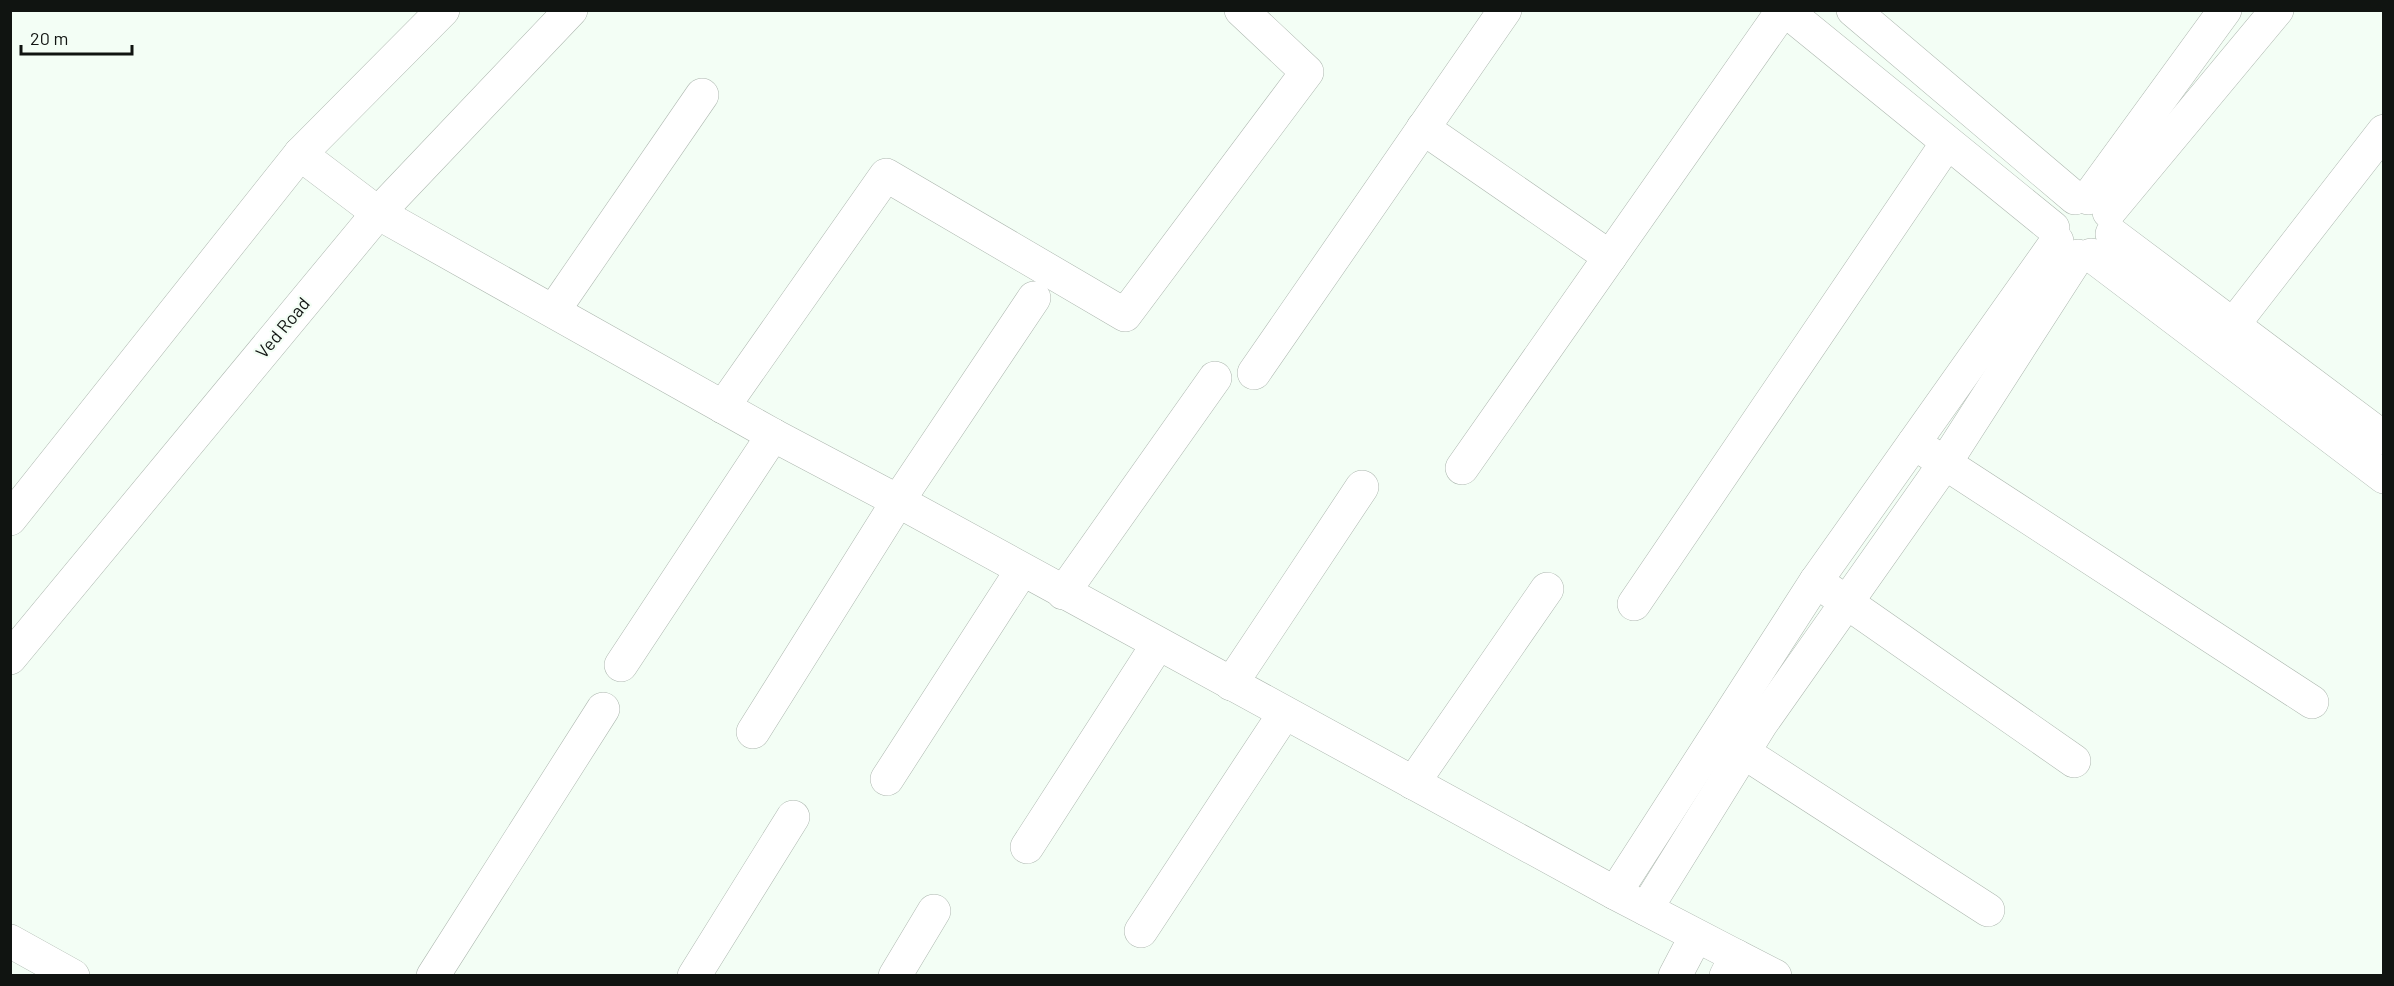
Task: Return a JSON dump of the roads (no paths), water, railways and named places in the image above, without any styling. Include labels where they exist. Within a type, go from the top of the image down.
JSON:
[{"type":"street","points":[[10,519],[300,154],[443,10]]},
{"type":"street","name":"Ved Road","points":[[10,658],[378,213],[571,10]]},
{"type":"street","points":[[723,407],[886,175],[1125,315],[1307,72],[1241,10]]},
{"type":"street","points":[[1254,373],[1505,10]]},
{"type":"street","points":[[1462,468],[1784,10],[1947,143],[2233,325],[2383,437]]},
{"type":"street","points":[[1853,10],[2083,228],[2384,477]]},
{"type":"street","points":[[1615,893],[1730,744],[1848,602],[1945,463],[2083,228],[2225,10]]},
{"type":"street","points":[[1646,909],[1816,581],[1914,443],[2083,228],[2277,10]]},
{"type":"street","points":[[554,310],[702,95]]},
{"type":"street","points":[[1422,128],[1610,256]]},
{"type":"street","points":[[2233,325],[2384,131]]},
{"type":"street","points":[[1634,604],[1947,143]]},
{"type":"street","points":[[300,154],[378,213],[554,310],[772,435],[898,501],[1284,714],[1696,936],[1731,966],[1775,975]]},
{"type":"street","points":[[753,732],[898,501],[1034,298]]},
{"type":"street","points":[[1063,593],[1215,378]]},
{"type":"street","points":[[621,665],[772,435]]},
{"type":"street","points":[[1914,443],[2312,702]]},
{"type":"street","points":[[1231,684],[1362,488]]},
{"type":"street","points":[[887,780],[1022,570]]},
{"type":"street","points":[[1816,581],[2074,761]]},
{"type":"street","points":[[1413,783],[1547,589]]},
{"type":"street","points":[[1027,847],[1158,644]]},
{"type":"street","points":[[433,975],[603,709]]},
{"type":"street","points":[[1141,932],[1284,714]]},
{"type":"street","points":[[1730,744],[1988,910]]},
{"type":"street","points":[[694,975],[793,817]]},
{"type":"street","points":[[895,975],[934,911]]},
{"type":"street","points":[[1675,975],[1696,936]]},
{"type":"street","points":[[10,941],[73,975]]}]
